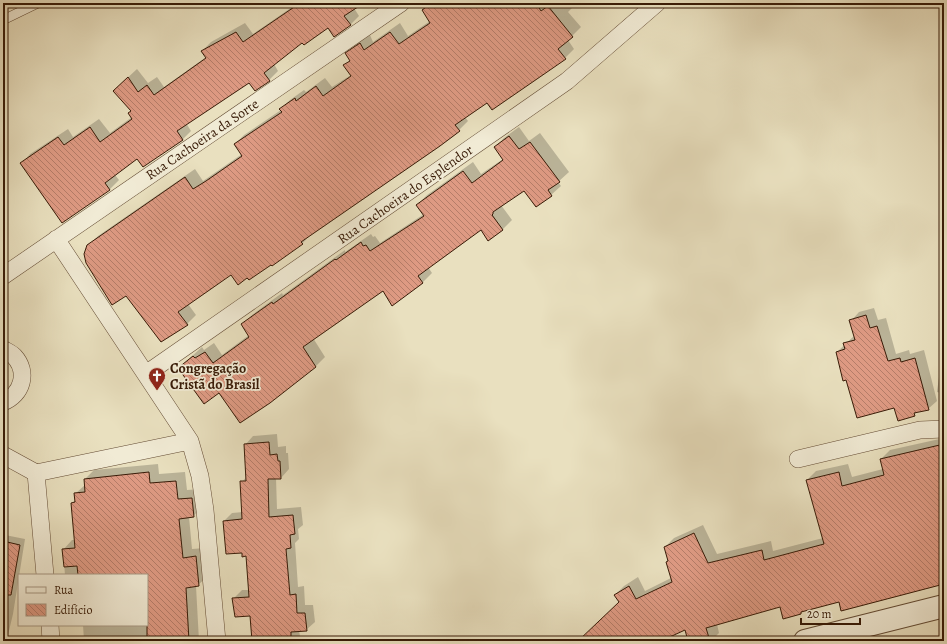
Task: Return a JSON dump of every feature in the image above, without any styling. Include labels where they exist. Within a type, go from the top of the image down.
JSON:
[{"type":"street","name":"Rua Cachoeira da Sorte","points":[[3,276],[401,3]]},
{"type":"street","name":"Rua Cachoeira do Esplendor","points":[[146,374],[567,81],[657,3]]},
{"type":"street","points":[[56,239],[190,441],[200,476],[205,510],[217,641]]},
{"type":"street","points":[[3,349],[13,355],[21,366],[23,378],[19,390],[10,399],[3,402]]},
{"type":"street","points":[[798,459],[920,430],[944,429]]},
{"type":"street","points":[[3,454],[36,473],[190,441]]},
{"type":"street","points":[[36,473],[45,574]]},
{"type":"street","points":[[805,641],[944,606]]},
{"type":"street","points":[[50,626],[51,641]]},
{"type":"lane","points":[[3,20],[38,3]]},
{"type":"building","points":[[300,3],[364,3],[344,16],[351,25],[334,37],[328,28],[304,45],[302,43],[264,73],[270,81],[255,91],[249,83],[177,131],[183,140],[143,167],[137,159],[105,183],[110,190],[62,223],[20,163],[58,137],[64,145],[90,127],[100,142],[132,119],[128,113],[131,111],[113,91],[128,77],[138,92],[147,85],[154,95],[206,58],[201,51],[236,32],[243,42]]},
{"type":"building","points":[[432,3],[536,3],[541,11],[548,6],[573,37],[558,49],[566,59],[492,110],[487,103],[455,125],[460,131],[301,242],[303,244],[272,266],[271,265],[249,280],[247,278],[238,285],[231,275],[178,312],[188,325],[161,342],[126,296],[112,305],[86,263],[84,254],[87,245],[185,177],[193,189],[242,156],[234,144],[282,112],[279,109],[295,98],[296,101],[316,86],[323,96],[351,76],[343,65],[350,61],[345,53],[360,43],[364,50],[390,32],[399,44],[430,23],[422,10]]},
{"type":"building","points":[[509,136],[519,149],[530,142],[560,182],[548,190],[552,196],[536,207],[524,191],[493,212],[492,215],[503,230],[488,241],[481,230],[418,276],[423,283],[392,306],[383,291],[303,347],[316,367],[270,403],[240,423],[219,393],[204,404],[178,368],[193,356],[195,358],[205,352],[213,363],[249,337],[241,324],[272,302],[273,304],[361,242],[363,246],[366,245],[370,251],[424,216],[416,205],[463,171],[472,183],[503,160],[494,147]]},
{"type":"building","points":[[866,315],[870,328],[877,326],[888,361],[900,358],[901,362],[915,358],[929,410],[914,413],[915,416],[898,421],[894,408],[857,418],[846,380],[843,381],[836,352],[845,349],[843,343],[855,340],[849,320]]},
{"type":"building","points":[[269,442],[270,455],[277,454],[278,461],[280,461],[281,479],[268,479],[269,517],[293,515],[295,534],[290,535],[291,548],[286,549],[290,595],[296,594],[297,613],[305,613],[307,631],[291,632],[291,641],[252,641],[250,616],[235,617],[232,598],[249,597],[246,556],[242,557],[242,553],[226,554],[223,521],[242,519],[240,481],[246,481],[244,444]]},
{"type":"building","points":[[944,444],[944,584],[841,611],[839,602],[801,612],[801,614],[783,619],[780,607],[706,628],[710,641],[688,641],[685,630],[661,641],[578,641],[619,602],[614,595],[629,586],[636,599],[672,582],[666,562],[668,561],[664,547],[694,533],[708,563],[762,550],[764,560],[824,544],[806,480],[839,472],[842,486],[884,475],[880,459]]},
{"type":"building","points":[[149,472],[150,483],[176,481],[178,499],[192,498],[194,517],[179,519],[183,558],[196,556],[199,586],[186,588],[189,641],[163,641],[162,637],[147,638],[148,574],[78,574],[77,566],[64,567],[62,549],[75,548],[71,503],[75,502],[74,493],[85,492],[84,479]]},
{"type":"building","points":[[3,541],[20,545],[11,595],[3,595]]},
{"type":"place","name":"Congregação Cristã do Brasil","points":[[157,391]]}]
